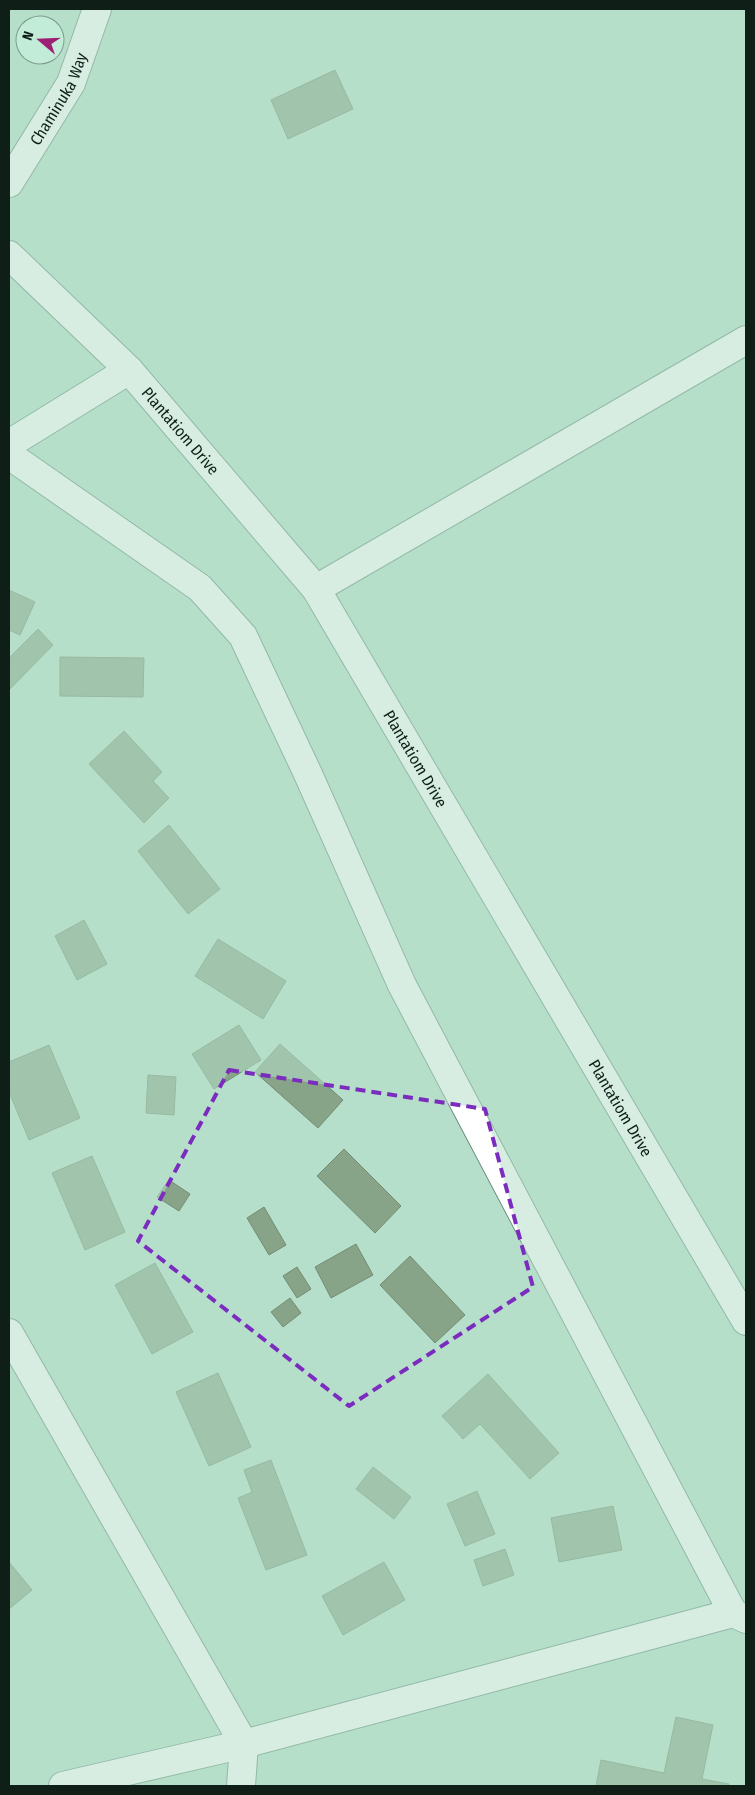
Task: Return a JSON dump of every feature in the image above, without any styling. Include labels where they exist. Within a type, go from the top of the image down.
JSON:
[{"type":"street","name":"Chaminuka Way","points":[[9,183],[71,83],[97,9]]},
{"type":"street","name":"Plantatiom Drive","points":[[9,255],[129,370],[316,589],[746,1322]]},
{"type":"street","points":[[316,589],[746,340]]},
{"type":"street","points":[[9,444],[129,370]]},
{"type":"street","points":[[9,455],[200,588],[243,636],[308,774],[402,985],[740,1616],[244,1744],[63,1786]]},
{"type":"street","points":[[9,1332],[244,1744],[241,1786]]},
{"type":"highlighted area","points":[[229,1070],[485,1109],[533,1287],[349,1406],[138,1241]]},
{"type":"building","points":[[335,70],[353,109],[288,139],[271,100]]},
{"type":"building","points":[[9,590],[35,602],[20,635],[9,630]]},
{"type":"building","points":[[38,629],[53,645],[9,690],[9,658]]},
{"type":"building","points":[[60,657],[144,658],[143,697],[60,696]]},
{"type":"building","points":[[124,731],[162,772],[153,781],[169,798],[144,823],[89,764]]},
{"type":"building","points":[[169,825],[220,889],[188,914],[138,851]]},
{"type":"building","points":[[84,920],[107,964],[77,980],[55,936]]},
{"type":"building","points":[[218,939],[286,981],[263,1019],[195,976]]},
{"type":"building","points":[[239,1025],[261,1060],[214,1089],[192,1054]]},
{"type":"building","points":[[280,1044],[343,1100],[318,1128],[255,1072]]},
{"type":"building","points":[[49,1045],[80,1118],[29,1140],[9,1092],[9,1062]]},
{"type":"building","points":[[148,1075],[176,1077],[174,1115],[146,1113]]},
{"type":"building","points":[[344,1149],[401,1206],[375,1233],[317,1176]]},
{"type":"building","points":[[92,1156],[125,1232],[85,1250],[52,1173]]},
{"type":"building","points":[[169,1180],[190,1194],[179,1211],[157,1197]]},
{"type":"building","points":[[264,1207],[286,1245],[269,1255],[247,1218]]},
{"type":"building","points":[[356,1244],[373,1275],[331,1298],[315,1267]]},
{"type":"building","points":[[410,1256],[465,1315],[435,1343],[380,1285]]},
{"type":"building","points":[[155,1263],[193,1332],[152,1354],[115,1285]]},
{"type":"building","points":[[297,1267],[311,1289],[297,1298],[283,1276]]},
{"type":"building","points":[[290,1298],[301,1313],[283,1327],[271,1312]]},
{"type":"building","points":[[218,1373],[251,1447],[209,1466],[176,1392]]},
{"type":"building","points":[[488,1374],[559,1453],[530,1479],[480,1424],[463,1439],[442,1416]]},
{"type":"building","points":[[271,1460],[307,1555],[266,1570],[238,1498],[252,1492],[244,1470]]},
{"type":"building","points":[[373,1467],[411,1497],[394,1519],[356,1489]]},
{"type":"building","points":[[477,1491],[495,1534],[465,1546],[447,1504]]},
{"type":"building","points":[[613,1506],[622,1550],[559,1562],[551,1518]]},
{"type":"building","points":[[505,1549],[514,1575],[483,1586],[474,1560]]},
{"type":"building","points":[[9,1562],[32,1590],[9,1609]]},
{"type":"building","points":[[384,1562],[405,1600],[343,1635],[322,1596]]},
{"type":"building","points":[[676,1717],[713,1725],[702,1779],[729,1784],[728,1786],[596,1786],[601,1760],[664,1773]]}]
